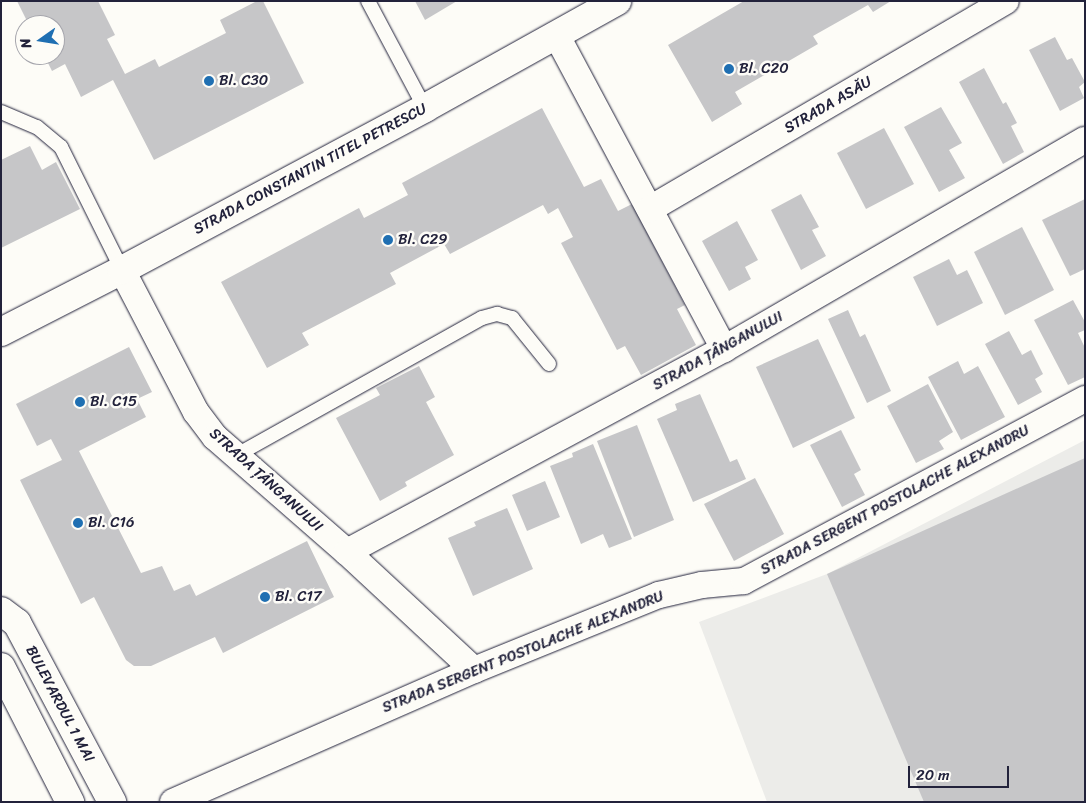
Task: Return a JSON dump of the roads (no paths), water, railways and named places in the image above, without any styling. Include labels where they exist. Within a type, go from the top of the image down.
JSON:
[{"type":"street","name":"STRADA CONSTANTIN TITEL PETRESCU","points":[[1,332],[122,270],[425,108],[617,1]]},
{"type":"street","name":"STRADA ASĂU","points":[[650,209],[1006,1]]},
{"type":"street","points":[[557,36],[724,349]]},
{"type":"street","name":"STRADA ȚÂNGANULUI","points":[[347,552],[724,349],[1085,140]]},
{"type":"street","name":"STRADA ȚÂNGANULUI","points":[[122,270],[196,412],[215,437],[347,552],[474,670]]},
{"type":"street","name":"STRADA SERGENT POSTOLACHE ALEXANDRU","points":[[173,802],[474,670],[659,595],[696,586],[744,581],[1085,399]]},
{"type":"street","name":"BULEVARDUL 1 MAI","points":[[1,611],[17,624],[112,802]]},
{"type":"street","points":[[1,667],[70,802]]},
{"type":"lane","points":[[368,1],[425,108]]},
{"type":"lane","points":[[1,112],[36,127],[61,147],[122,270]]},
{"type":"lane","points":[[236,456],[489,316],[497,314],[512,318],[549,364]]},
{"type":"place","name":"Bl. C20","points":[[729,69]]},
{"type":"place","name":"Bl. C30","points":[[209,81]]},
{"type":"place","name":"Bl. C29","points":[[388,240]]},
{"type":"place","name":"Bl. C15","points":[[80,402]]},
{"type":"place","name":"Bl. C16","points":[[78,523]]},
{"type":"place","name":"Bl. C17","points":[[265,597]]}]
